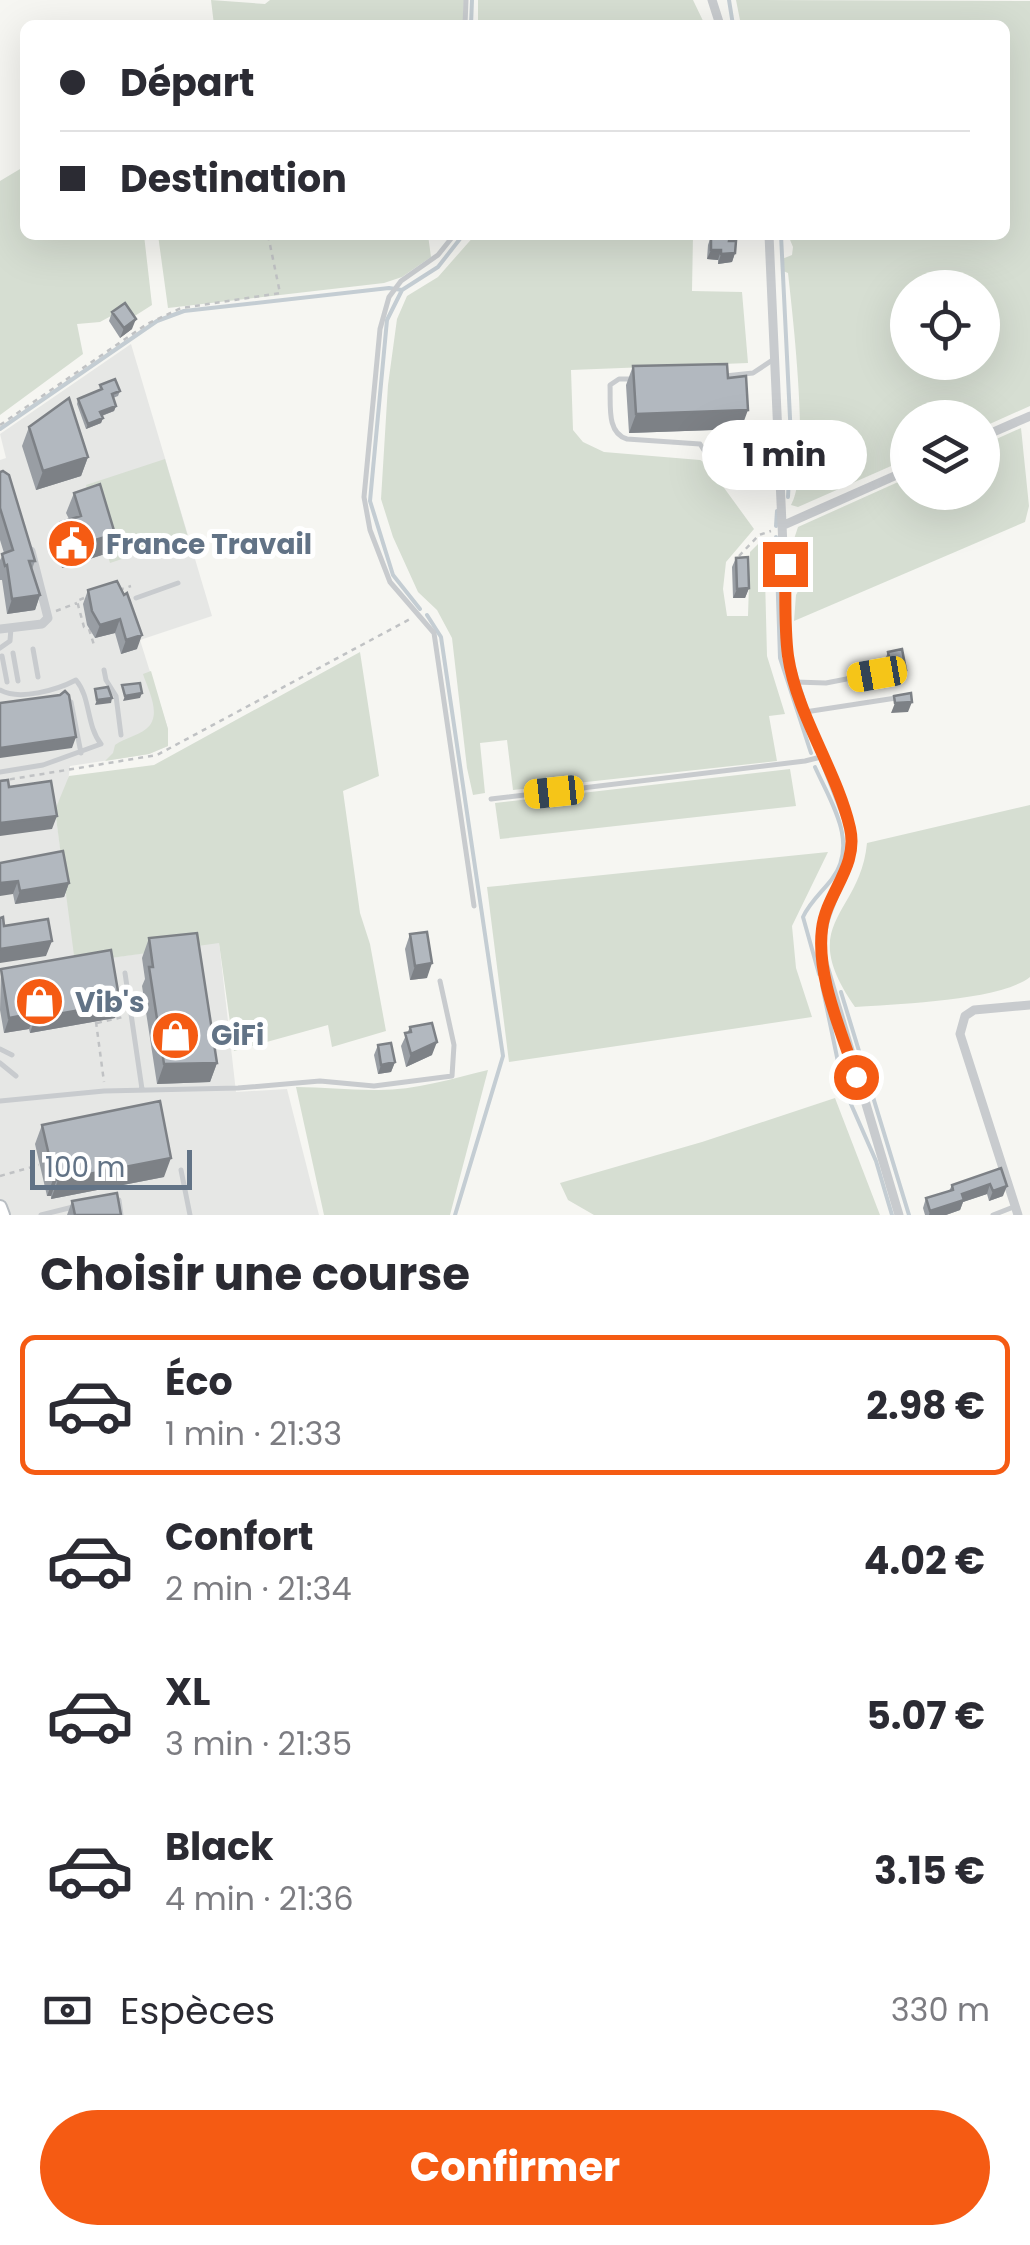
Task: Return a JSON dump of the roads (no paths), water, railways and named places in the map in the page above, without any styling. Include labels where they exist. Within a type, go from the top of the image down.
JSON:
[{"type":"main road","points":[[0,1207],[4,1215]]},
{"type":"street","points":[[769,240],[788,658],[845,814],[852,847],[847,870],[822,926],[822,956],[899,1215]]},
{"type":"street","points":[[1000,429],[1030,416]]},
{"type":"street","points":[[784,527],[890,478]]},
{"type":"street","points":[[6,628],[42,624],[49,613],[28,542]]},
{"type":"street","points":[[1017,1211],[960,1034],[965,1016],[974,1010],[1030,1006]]},
{"type":"lane","points":[[450,240],[424,268],[401,281],[389,297],[380,329],[364,497],[370,530],[390,582],[434,634],[474,906]]},
{"type":"lane","points":[[718,376],[753,373],[776,357]]},
{"type":"lane","points":[[639,378],[619,379],[610,385],[612,428],[617,436],[627,440],[684,440],[700,444],[726,484]]},
{"type":"lane","points":[[136,598],[178,582]]},
{"type":"lane","points":[[0,648],[10,641],[6,628]]},
{"type":"lane","points":[[33,650],[38,677]]},
{"type":"lane","points":[[13,653],[18,681]]},
{"type":"lane","points":[[2,656],[6,682]]},
{"type":"lane","points":[[104,670],[116,696],[121,735]]},
{"type":"lane","points":[[796,682],[826,683],[877,674]]},
{"type":"lane","points":[[0,690],[13,695],[62,688],[76,680],[84,690],[92,733],[100,744],[43,765],[0,772]]},
{"type":"lane","points":[[805,712],[898,698]]},
{"type":"lane","points":[[68,700],[81,753]]},
{"type":"lane","points":[[491,799],[821,757]]},
{"type":"lane","points":[[125,974],[142,1089]]},
{"type":"lane","points":[[1,1100],[320,1081],[374,1086],[452,1076],[454,1045],[440,981]]},
{"type":"lane","points":[[0,1049],[12,1055]]},
{"type":"lane","points":[[0,1063],[16,1076]]},
{"type":"lane","points":[[180,1170],[190,1215]]},
{"type":"lane","points":[[102,1202],[118,1200],[121,1215]]},
{"type":"lane","points":[[42,1215],[86,1205]]},
{"type":"lane","points":[[993,1215],[1017,1211]]},
{"type":"waterway","points":[[471,20],[472,0]]},
{"type":"waterway","points":[[729,0],[732,20]]},
{"type":"waterway","points":[[420,609],[393,575],[370,501],[387,320],[402,290],[438,267],[459,240]]},
{"type":"waterway","points":[[781,240],[791,438],[788,497]]},
{"type":"waterway","points":[[0,429],[157,321],[184,311],[389,288],[402,290]]},
{"type":"waterway","points":[[776,526],[777,511]]},
{"type":"waterway","points":[[776,537],[780,658],[811,753]]},
{"type":"waterway","points":[[427,615],[441,637],[503,1056],[455,1215]]},
{"type":"waterway","points":[[815,767],[843,837],[840,865],[803,917],[819,974]]},
{"type":"waterway","points":[[822,985],[843,1086],[876,1161],[892,1215]]},
{"type":"waterway","points":[[841,992],[909,1215]]},
{"type":"place","name":"France Travail","points":[[71,544]]},
{"type":"place","name":"Vib's","points":[[40,1002]]},
{"type":"place","name":"GiFi","points":[[176,1035]]}]
